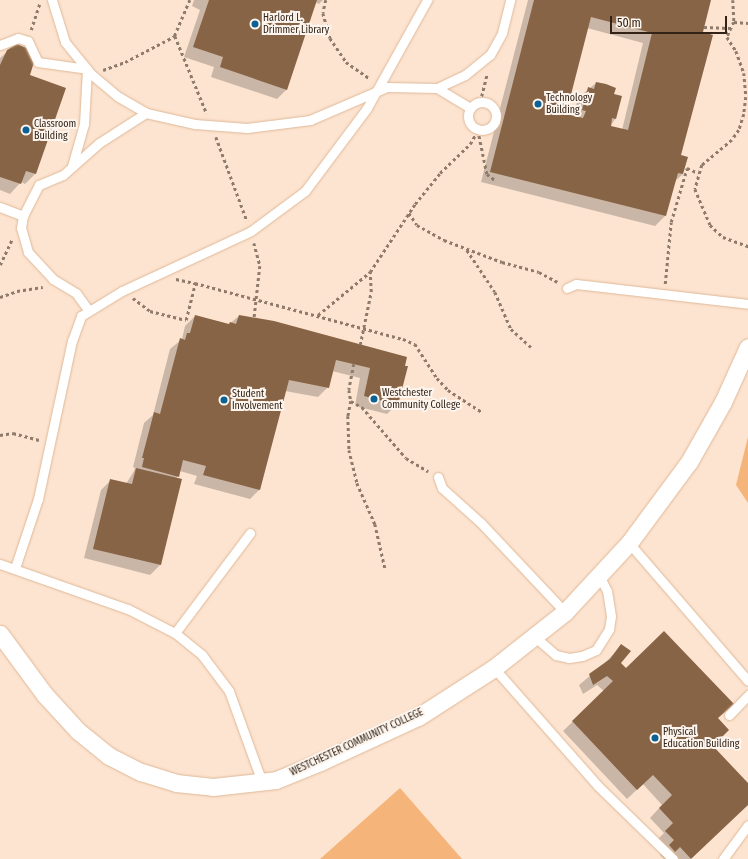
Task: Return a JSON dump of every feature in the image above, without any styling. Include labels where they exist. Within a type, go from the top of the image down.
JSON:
[{"type":"street","name":"WESTCHESTER COMMUNITY COLLEGE","points":[[0,634],[45,695],[78,731],[110,756],[141,772],[176,783],[213,787],[262,782],[320,762],[418,717],[494,668],[565,612],[600,577],[629,543],[689,462],[723,402],[748,347]]},
{"type":"lane","points":[[52,0],[65,42],[89,72],[117,96],[146,113],[195,124],[247,128],[310,120],[378,87],[404,86],[437,88],[470,108]]},
{"type":"lane","points":[[15,568],[38,499],[72,341],[81,316],[122,290],[252,231],[305,191],[366,108],[427,0]]},
{"type":"lane","points":[[437,88],[465,75],[490,55],[502,33],[510,0]]},
{"type":"lane","points":[[0,44],[18,38],[28,40],[38,62],[89,72]]},
{"type":"lane","points":[[72,166],[84,124],[89,72]]},
{"type":"lane","points":[[480,102],[492,107],[496,115],[491,127],[478,130],[468,121],[470,108],[480,102]]},
{"type":"lane","points":[[89,311],[76,293],[53,279],[28,252],[21,228],[22,216],[38,185],[53,181],[99,143],[146,113]]},
{"type":"lane","points":[[0,207],[22,216]]},
{"type":"lane","points":[[567,288],[576,284],[748,304]]},
{"type":"lane","points":[[438,476],[442,488],[481,523],[565,612]]},
{"type":"lane","points":[[175,633],[250,533]]},
{"type":"lane","points":[[629,543],[748,681]]},
{"type":"lane","points":[[0,564],[15,568],[128,609],[175,633],[202,655],[229,691],[262,782]]},
{"type":"lane","points":[[535,637],[556,655],[569,658],[582,656],[596,650],[609,629],[611,616],[607,591],[600,577]]},
{"type":"lane","points":[[494,668],[598,786],[673,859]]},
{"type":"lane","points":[[729,715],[748,695]]},
{"type":"lane","points":[[723,859],[748,825]]},
{"type":"path","points":[[28,40],[41,0]]},
{"type":"path","points":[[89,72],[125,62],[175,36],[190,0]]},
{"type":"path","points":[[326,0],[324,18],[330,38],[346,62],[378,87]]},
{"type":"path","points":[[733,0],[734,22],[727,37],[736,51],[744,73],[747,90],[743,118],[739,130],[732,140],[702,165],[698,173],[695,189],[710,225],[723,237],[748,246]]},
{"type":"path","points":[[734,22],[748,23]]},
{"type":"path","points":[[704,27],[730,28]]},
{"type":"path","points":[[175,36],[212,126],[252,231],[260,266],[254,320]]},
{"type":"path","points":[[480,102],[490,55]]},
{"type":"path","points":[[743,118],[748,118]]},
{"type":"path","points":[[478,130],[487,174],[495,180]]},
{"type":"path","points":[[318,315],[370,272],[408,213],[440,173],[470,144],[478,130]]},
{"type":"path","points":[[664,294],[671,222],[687,168],[698,173]]},
{"type":"path","points":[[408,213],[416,225],[444,240],[466,249],[539,272],[567,288]]},
{"type":"path","points":[[0,265],[14,234],[21,228]]},
{"type":"path","points":[[466,249],[495,292],[511,329],[531,347]]},
{"type":"path","points":[[360,345],[371,292],[370,272]]},
{"type":"path","points":[[122,290],[150,311],[186,320],[195,283],[363,327],[415,344],[437,378],[448,390],[482,412]]},
{"type":"path","points":[[0,297],[17,291],[50,286],[66,286]]},
{"type":"path","points":[[354,364],[349,390],[351,401],[348,416],[349,450],[357,483],[375,524],[385,568]]},
{"type":"path","points":[[351,401],[362,407],[406,458],[438,476]]},
{"type":"path","points":[[0,435],[13,433],[51,443]]},
{"type":"shaded area","points":[[748,437],[748,503],[736,485]]},
{"type":"shaded area","points":[[400,788],[462,859],[320,859]]},
{"type":"building","name":"Harlord L. Drimmer Library","points":[[209,0],[317,0],[287,90],[220,67],[223,57],[193,47]]},
{"type":"building","name":"Technology Building","points":[[534,0],[711,0],[703,32],[713,35],[681,155],[688,157],[683,174],[678,173],[666,216],[490,172]],"holes":[[[591,17],[652,33],[628,130],[611,126],[612,118],[616,119],[622,96],[614,94],[616,88],[606,84],[596,82],[594,89],[588,87],[582,110],[586,111],[583,118],[566,114]]]},
{"type":"building","name":"Classroom Building","points":[[17,44],[29,49],[35,59],[30,75],[66,88],[36,174],[26,171],[21,184],[0,177],[0,65],[7,50]]},
{"type":"building","name":"Student Involvement","points":[[195,315],[229,324],[230,322],[236,324],[239,315],[274,321],[407,357],[405,366],[408,366],[398,405],[364,396],[370,368],[336,360],[329,388],[289,380],[260,490],[203,475],[206,466],[183,460],[179,477],[142,467],[144,458],[142,458],[154,412],[160,414],[180,338],[185,340],[187,333],[190,333]]},
{"type":"building","points":[[136,468],[182,479],[161,565],[93,549],[110,479],[132,484]]},
{"type":"building","name":"Physical Education Building","points":[[664,631],[734,704],[718,718],[729,730],[713,746],[748,783],[748,805],[691,859],[680,847],[675,852],[669,845],[674,840],[665,831],[673,823],[659,808],[672,795],[653,775],[637,790],[572,721],[613,681],[607,676],[593,685],[589,674],[610,659],[621,644],[631,651],[621,663],[626,668]]},
{"type":"place","name":"Harlord L. Drimmer Library","points":[[255,24]]},
{"type":"place","name":"Technology Building","points":[[538,104]]},
{"type":"place","name":"Classroom Building","points":[[26,130]]},
{"type":"place","name":"Westchester Community College","points":[[374,399]]},
{"type":"place","name":"Student Involvement","points":[[224,400]]},
{"type":"place","name":"Physical Education Building","points":[[655,738]]}]
